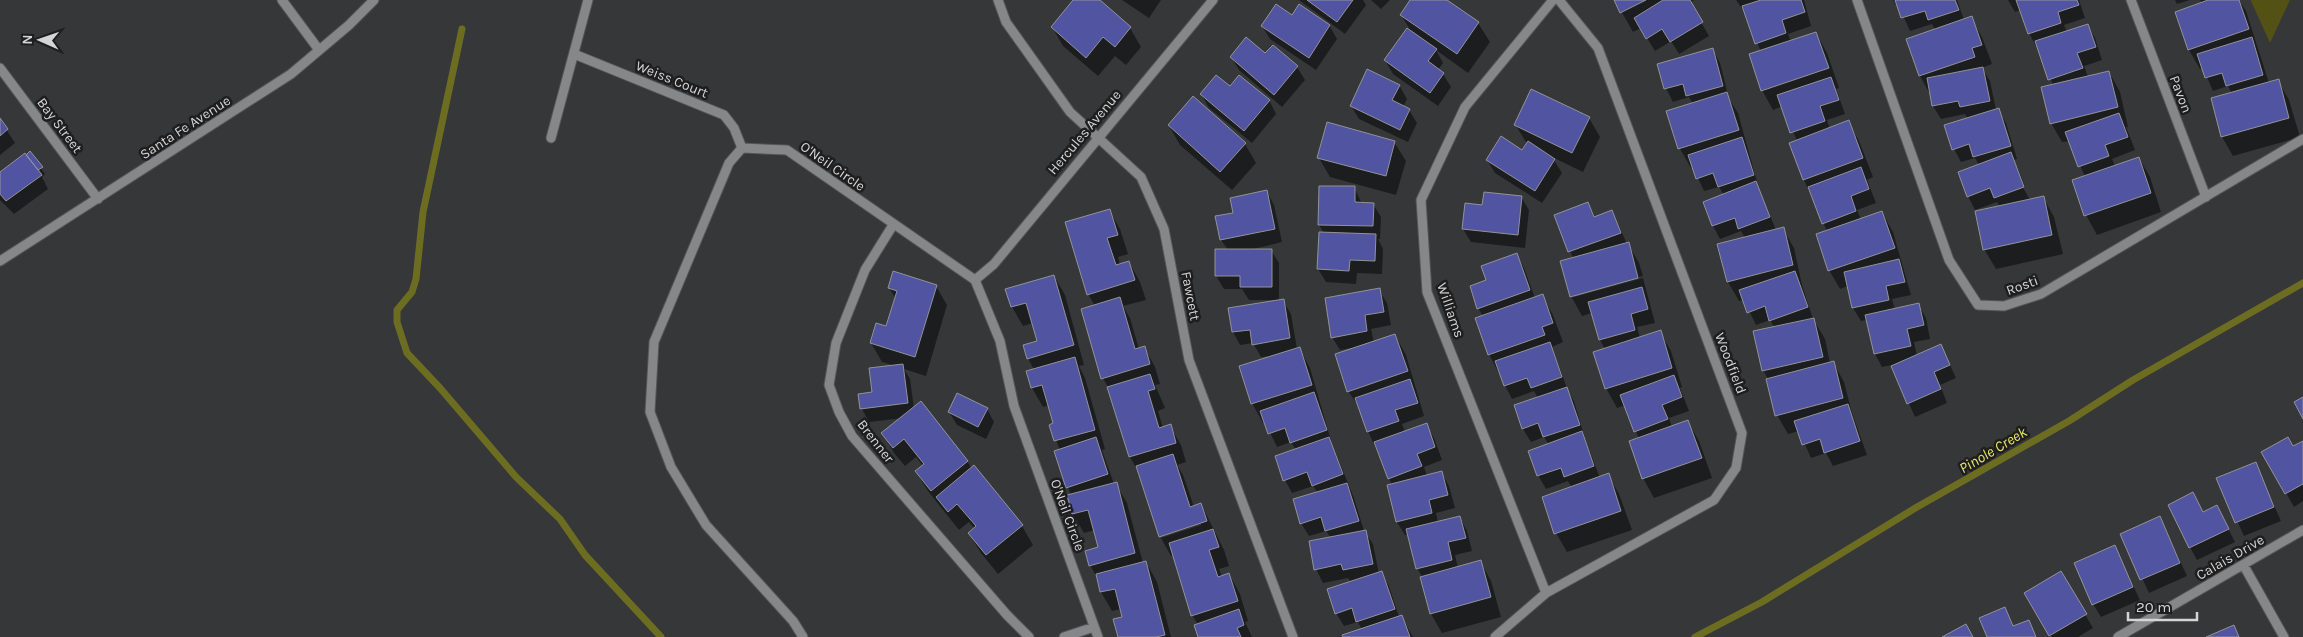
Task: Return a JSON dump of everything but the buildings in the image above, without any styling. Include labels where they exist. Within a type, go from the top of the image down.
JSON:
[{"type":"street","points":[[282,0],[319,50]]},
{"type":"street","name":"Santa Fe Avenue","points":[[0,261],[290,74],[374,0]]},
{"type":"street","points":[[551,138],[588,0]]},
{"type":"street","name":"Fawcett","points":[[998,0],[1006,22],[1070,112],[1141,177],[1164,228],[1189,360],[1293,637]]},
{"type":"street","name":"Hercules Avenue","points":[[975,280],[994,264],[1213,0]]},
{"type":"street","name":"Williams","points":[[1546,593],[1427,292],[1421,200],[1465,107],[1553,0]]},
{"type":"street","name":"Woodfield","points":[[1495,637],[1546,593],[1714,500],[1736,468],[1742,432],[1598,48],[1558,0]]},
{"type":"street","name":"Rosti","points":[[1857,0],[1949,260],[1978,305],[2004,306],[2041,294],[2303,139]]},
{"type":"street","name":"Pavon","points":[[2130,0],[2206,198]]},
{"type":"street","name":"Weiss Court","points":[[574,54],[724,115],[734,128],[742,148]]},
{"type":"street","name":"Bay Street","points":[[0,68],[98,199]]},
{"type":"street","points":[[742,148],[729,164],[654,342],[650,412],[670,468],[706,525],[793,621],[803,637]]},
{"type":"street","name":"O'Neil Circle","points":[[742,148],[787,150],[975,280],[1000,341],[1014,406],[1098,637]]},
{"type":"street","name":"Brenner","points":[[893,225],[865,270],[839,334],[829,385],[839,412],[852,436],[1007,615],[1029,637]]},
{"type":"street","name":"Calais Drive","points":[[2118,637],[2244,566],[2303,530]]},
{"type":"street","points":[[2244,566],[2284,637]]},
{"type":"street","points":[[1064,637],[1094,627]]},
{"type":"shaded area","points":[[2290,0],[2270,43],[2251,1]]},
{"type":"waterway","points":[[462,29],[423,212],[416,279],[412,292],[397,310],[397,322],[407,353],[440,388],[516,477],[560,519],[585,555],[661,637]]},
{"type":"waterway","name":"Pinole Creek","points":[[1695,637],[1762,602],[1917,507],[2069,421],[2133,380],[2303,283]]}]
